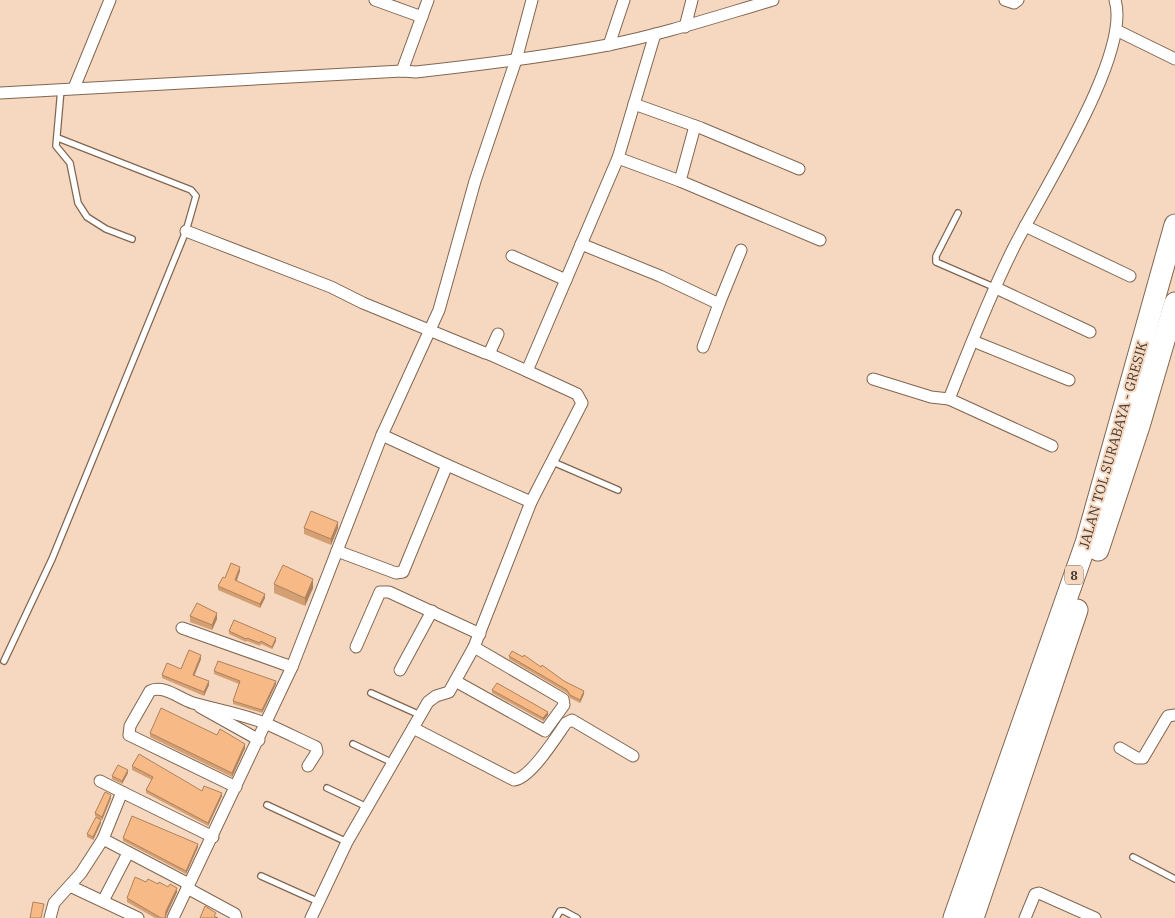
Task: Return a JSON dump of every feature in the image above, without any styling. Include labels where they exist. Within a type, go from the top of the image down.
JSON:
[{"type":"highway","name":"JALAN TOL SURABAYA - GRESIK","points":[[954,918],[1086,543],[1175,225]]},
{"type":"highway","name":"JALAN TOL SURABAYA - GRESIK","points":[[973,918],[1136,434],[1175,302]]},
{"type":"street","points":[[74,88],[110,0]]},
{"type":"street","points":[[375,0],[422,18]]},
{"type":"street","points":[[402,71],[428,0]]},
{"type":"street","points":[[173,918],[292,667],[382,436],[441,302],[475,181],[516,60],[532,0]]},
{"type":"street","points":[[609,45],[624,0]]},
{"type":"street","points":[[684,27],[692,0]]},
{"type":"street","points":[[0,92],[402,71],[416,72],[516,60],[609,45],[684,27],[773,0]]},
{"type":"street","points":[[1005,0],[1014,3],[1018,0]]},
{"type":"street","points":[[948,399],[1025,226],[1092,99],[1109,59],[1118,24],[1115,0]]},
{"type":"street","points":[[1116,30],[1175,60]]},
{"type":"street","points":[[527,371],[618,158],[655,34]]},
{"type":"street","points":[[634,104],[695,126],[798,169]]},
{"type":"street","points":[[680,181],[695,126]]},
{"type":"street","points":[[618,158],[680,181],[820,240]]},
{"type":"street","points":[[1025,226],[1130,276]]},
{"type":"street","points":[[186,231],[331,287],[428,330],[489,354],[577,394],[581,398],[582,403],[531,502],[480,634],[456,682],[449,692],[436,696],[428,702],[347,842],[311,918]]},
{"type":"street","points":[[581,244],[660,276],[719,304]]},
{"type":"street","points":[[703,347],[741,250]]},
{"type":"street","points":[[512,256],[566,280]]},
{"type":"street","points":[[996,288],[1090,332]]},
{"type":"street","points":[[489,354],[498,334]]},
{"type":"street","points":[[973,340],[1069,380]]},
{"type":"street","points":[[873,379],[924,396],[948,399],[1052,446]]},
{"type":"street","points":[[382,436],[531,502]]},
{"type":"street","points":[[338,551],[396,573],[402,572],[447,465]]},
{"type":"street","points":[[356,647],[380,592],[388,592],[480,634]]},
{"type":"street","points":[[400,670],[432,611]]},
{"type":"street","points":[[182,628],[292,667]]},
{"type":"street","points":[[456,682],[545,731],[564,705],[563,699],[474,647]]},
{"type":"street","points":[[236,787],[129,735],[130,726],[145,697],[154,689],[194,703],[259,740]]},
{"type":"street","points":[[194,703],[210,706],[266,724],[316,747],[317,752],[308,766]]},
{"type":"street","points":[[1120,748],[1137,758],[1143,758],[1168,716],[1175,716]]},
{"type":"street","points":[[413,728],[514,780],[520,779],[539,759],[566,723],[572,720],[633,756]]},
{"type":"street","points":[[100,781],[213,836]]},
{"type":"street","points":[[50,918],[54,903],[70,886],[103,839],[122,792]]},
{"type":"street","points":[[103,839],[188,886],[235,914],[236,918]]},
{"type":"street","points":[[102,901],[128,853]]},
{"type":"street","points":[[70,886],[138,918]]},
{"type":"street","points":[[1025,918],[1035,894],[1039,893],[1095,918]]},
{"type":"lane","points":[[61,89],[56,128],[58,138],[56,146],[70,164],[78,203],[87,217],[106,229],[132,239]]},
{"type":"lane","points":[[4,661],[52,559],[186,231],[196,196],[191,190],[58,138]]},
{"type":"lane","points":[[958,213],[936,256],[936,262],[938,265],[996,288]]},
{"type":"lane","points":[[552,462],[618,490]]},
{"type":"lane","points":[[371,693],[420,716]]},
{"type":"lane","points":[[353,744],[393,763]]},
{"type":"lane","points":[[327,788],[367,807]]},
{"type":"lane","points":[[267,805],[347,842]]},
{"type":"lane","points":[[1133,857],[1175,879]]},
{"type":"lane","points":[[261,876],[318,902]]},
{"type":"lane","points":[[556,918],[560,911],[564,911],[577,918]]},
{"type":"building","points":[[311,511],[338,522],[331,539],[304,528]]},
{"type":"building","points":[[231,563],[240,567],[235,580],[265,594],[260,604],[218,586],[223,577],[225,578]]},
{"type":"building","points":[[283,565],[313,579],[305,598],[274,584]]},
{"type":"building","points":[[197,603],[217,613],[212,625],[190,616]]},
{"type":"building","points":[[234,620],[276,638],[272,647],[261,641],[260,643],[246,639],[229,631]]},
{"type":"building","points":[[189,650],[201,655],[193,675],[209,681],[204,692],[162,675],[167,663],[181,669]]},
{"type":"building","points":[[512,651],[523,657],[524,655],[541,667],[542,665],[564,681],[584,691],[580,700],[570,695],[567,690],[509,656]]},
{"type":"building","points":[[218,661],[276,681],[262,710],[233,701],[240,681],[214,671]]},
{"type":"building","points":[[497,683],[548,712],[543,718],[492,690]]},
{"type":"building","points":[[161,708],[217,735],[220,729],[245,744],[232,773],[150,733]]},
{"type":"building","points":[[139,754],[202,791],[204,786],[222,793],[208,823],[146,790],[153,777],[132,766]]},
{"type":"building","points":[[118,765],[128,770],[122,781],[112,776]]},
{"type":"building","points":[[105,792],[111,795],[102,817],[95,813]]},
{"type":"building","points":[[132,816],[198,844],[186,871],[123,838]]},
{"type":"building","points":[[96,817],[101,820],[93,837],[87,834]]},
{"type":"building","points":[[135,877],[146,882],[148,879],[158,884],[159,882],[168,887],[170,884],[177,888],[166,911],[165,918],[161,918],[127,898]]},
{"type":"building","points":[[33,902],[44,904],[41,918],[30,918]]},
{"type":"building","points":[[205,906],[216,913],[214,916],[218,918],[200,918]]}]
